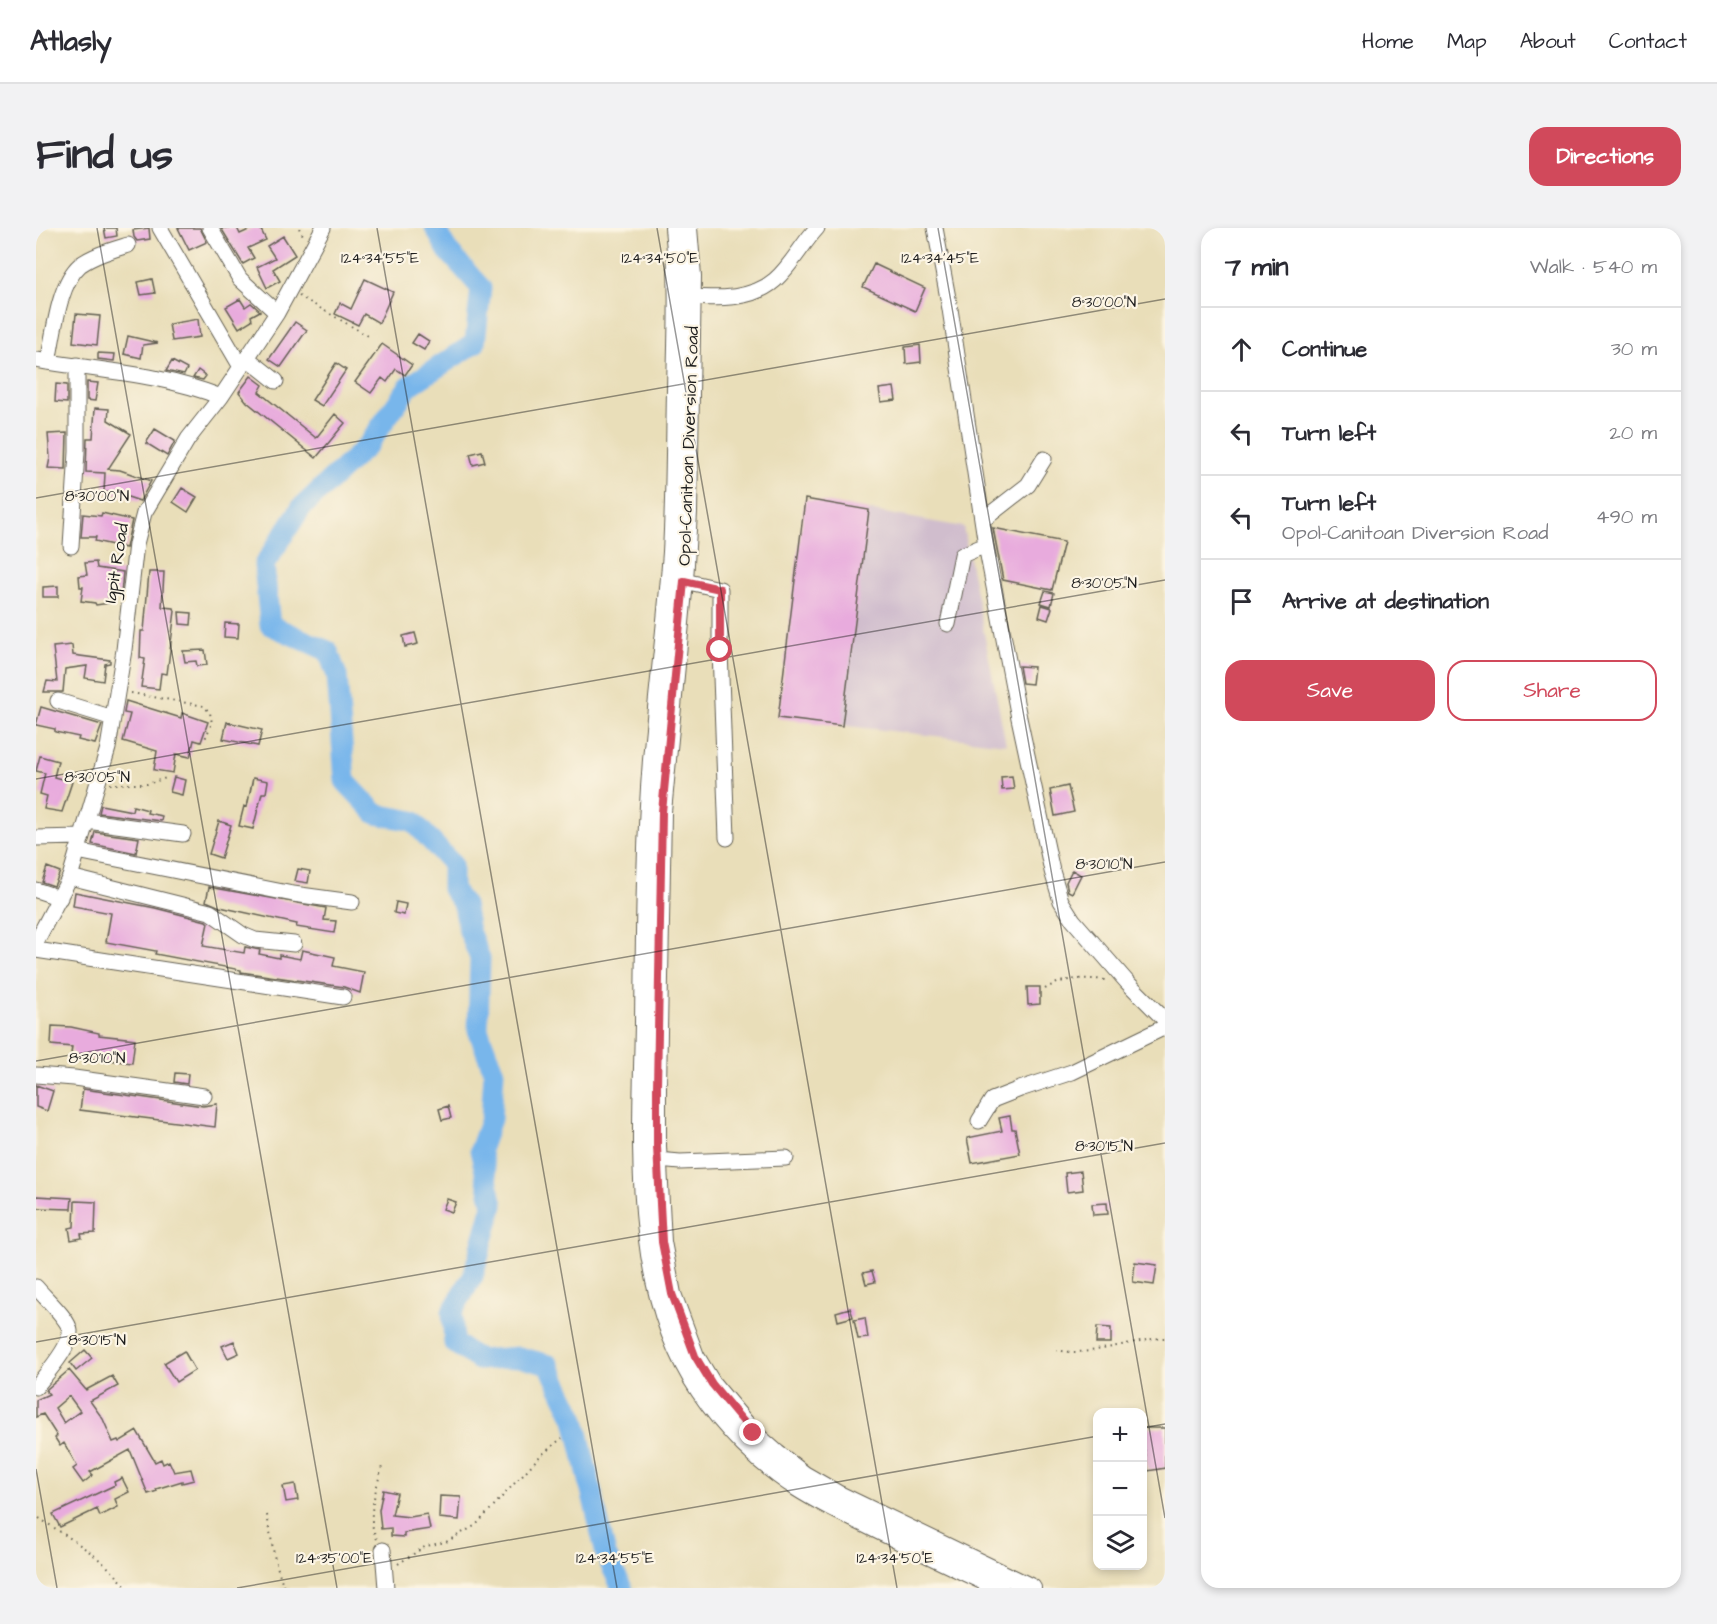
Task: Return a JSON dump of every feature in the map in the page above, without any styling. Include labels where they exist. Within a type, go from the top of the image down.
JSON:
[{"type":"main road","name":"Opol-Canitoan Diversion Road","points":[[674,228],[684,297],[688,512],[684,581],[662,812],[658,1160],[662,1242],[672,1294],[695,1356],[712,1384],[753,1433],[777,1454],[804,1475],[890,1520],[1032,1588]]},
{"type":"main road","name":"Opol-Canitoan Diversion Road","points":[[688,228],[672,549],[652,757],[646,875],[643,1147],[651,1270],[658,1298],[682,1362],[700,1392],[743,1443],[767,1465],[796,1487],[830,1506],[999,1588]]},
{"type":"street","points":[[160,228],[244,362],[276,381]]},
{"type":"street","points":[[210,228],[240,279],[277,314]]},
{"type":"street","name":"Igpit Road","points":[[36,942],[70,877],[108,748],[118,691],[136,544],[144,513],[188,439],[221,397],[277,314],[323,228]]},
{"type":"street","points":[[684,297],[729,297],[748,294],[763,288],[776,279],[817,228]]},
{"type":"street","points":[[935,228],[950,309],[986,545],[1019,718],[1052,871],[1061,902],[1072,920],[1127,982],[1165,1020]]},
{"type":"street","points":[[128,245],[93,258],[79,266],[68,280],[42,361],[189,385],[221,397]]},
{"type":"street","points":[[71,546],[78,446],[77,365]]},
{"type":"street","points":[[982,519],[1028,485],[1044,459]]},
{"type":"street","points":[[948,624],[962,555],[986,545]]},
{"type":"street","points":[[684,581],[720,589],[720,661],[727,838]]},
{"type":"street","points":[[58,701],[113,718]]},
{"type":"street","points":[[87,821],[183,834]]},
{"type":"street","points":[[36,838],[80,844],[283,892],[352,902]]},
{"type":"street","points":[[70,877],[210,912],[243,935],[255,940],[294,944]]},
{"type":"street","points":[[36,890],[60,898]]},
{"type":"street","points":[[36,950],[343,997]]},
{"type":"street","points":[[979,1121],[992,1100],[1072,1072],[1165,1027]]},
{"type":"street","points":[[36,1075],[204,1096]]},
{"type":"street","points":[[658,1160],[680,1162],[786,1158]]},
{"type":"street","points":[[36,1287],[66,1322],[70,1330],[69,1339],[36,1387]]},
{"type":"street","points":[[383,1550],[386,1588]]},
{"type":"path","points":[[290,291],[370,337]]},
{"type":"path","points":[[118,691],[204,706],[210,713],[212,723],[205,738]]},
{"type":"path","points":[[97,783],[147,784],[166,778]]},
{"type":"path","points":[[1045,989],[1055,983],[1079,977],[1127,982]]},
{"type":"path","points":[[1056,1350],[1064,1352],[1090,1350],[1165,1338]]},
{"type":"path","points":[[397,1564],[426,1546],[446,1542],[476,1525],[538,1458],[562,1438]]},
{"type":"path","points":[[382,1466],[372,1512],[375,1534],[383,1550]]},
{"type":"path","points":[[267,1515],[275,1560],[284,1588]]},
{"type":"path","points":[[39,1518],[93,1554],[114,1572],[127,1588]]},
{"type":"shaded area","points":[[805,499],[963,527],[1006,744],[778,718]]},
{"type":"building","points":[[104,228],[116,228],[117,236],[106,238]]},
{"type":"building","points":[[149,228],[150,239],[137,241],[133,230]]},
{"type":"building","points":[[178,228],[200,228],[207,242],[189,250]]},
{"type":"building","points":[[221,228],[237,228],[240,234],[253,228],[260,228],[266,240],[248,248],[254,258],[243,264]]},
{"type":"building","points":[[283,236],[295,255],[273,269],[280,281],[267,288],[257,267],[275,258],[267,246]]},
{"type":"building","points":[[874,264],[925,288],[915,311],[863,287]]},
{"type":"building","points":[[152,279],[155,293],[141,295],[138,282]]},
{"type":"building","points":[[365,279],[393,292],[379,323],[364,314],[358,325],[335,314],[340,303],[351,309]]},
{"type":"building","points":[[240,299],[245,307],[251,303],[260,311],[251,316],[252,320],[239,328],[226,307]]},
{"type":"building","points":[[76,314],[100,316],[97,345],[73,342]]},
{"type":"building","points":[[198,319],[200,337],[172,341],[169,324]]},
{"type":"building","points":[[295,322],[307,330],[281,367],[269,359]]},
{"type":"building","points":[[418,334],[429,341],[424,350],[412,343]]},
{"type":"building","points":[[128,336],[158,343],[143,345],[141,358],[124,354]]},
{"type":"building","points":[[382,344],[412,365],[405,375],[396,369],[387,382],[382,378],[371,393],[355,382]]},
{"type":"building","points":[[920,345],[921,362],[906,364],[905,347]]},
{"type":"building","points":[[98,353],[115,354],[114,361],[98,359]]},
{"type":"building","points":[[172,361],[187,369],[184,375],[166,371]]},
{"type":"building","points":[[336,363],[346,370],[322,406],[312,400]]},
{"type":"building","points":[[198,370],[206,376],[203,380],[193,378]]},
{"type":"building","points":[[251,376],[263,385],[259,392],[316,438],[335,414],[345,423],[316,458],[247,402],[239,392]]},
{"type":"building","points":[[87,382],[98,383],[95,401],[87,400]]},
{"type":"building","points":[[56,384],[67,385],[67,403],[55,402]]},
{"type":"building","points":[[894,387],[896,400],[881,402],[879,389]]},
{"type":"building","points":[[95,408],[109,409],[108,420],[131,434],[108,469],[120,470],[151,481],[140,501],[116,493],[104,492],[105,473],[86,472],[87,438],[93,438]]},
{"type":"building","points":[[155,429],[175,441],[167,456],[146,443]]},
{"type":"building","points":[[67,433],[66,469],[48,468],[50,458],[48,434]]},
{"type":"building","points":[[482,451],[485,462],[473,465],[470,454]]},
{"type":"building","points":[[182,488],[197,497],[188,512],[173,502]]},
{"type":"building","points":[[805,499],[869,510],[842,726],[778,718]]},
{"type":"building","points":[[102,513],[132,520],[126,548],[95,541],[96,537],[81,537],[83,514],[101,516]]},
{"type":"building","points":[[993,528],[1064,542],[1052,590],[1003,580]]},
{"type":"building","points":[[96,562],[97,568],[123,572],[121,594],[108,592],[109,603],[96,605],[81,601],[83,587],[80,587],[79,576],[87,575],[85,563]]},
{"type":"building","points":[[149,572],[164,572],[162,607],[174,608],[175,611],[167,674],[161,673],[159,689],[141,687],[145,659],[140,658],[141,631],[144,631]]},
{"type":"building","points":[[58,586],[58,597],[43,597],[43,587]]},
{"type":"building","points":[[1045,591],[1054,593],[1051,606],[1041,603]]},
{"type":"building","points":[[1042,605],[1052,608],[1048,620],[1039,617]]},
{"type":"building","points":[[179,612],[192,613],[191,625],[180,624]]},
{"type":"building","points":[[225,623],[239,624],[238,638],[224,637]]},
{"type":"building","points":[[415,633],[418,644],[405,647],[403,636]]},
{"type":"building","points":[[72,645],[73,655],[110,660],[110,663],[105,664],[103,681],[85,678],[87,666],[65,669],[63,692],[44,692],[47,681],[57,682],[53,647]]},
{"type":"building","points":[[205,650],[207,665],[197,666],[196,661],[185,662],[183,651]]},
{"type":"building","points":[[1019,666],[1034,667],[1032,684],[1022,683]]},
{"type":"building","points":[[126,701],[181,718],[182,713],[208,722],[201,742],[194,740],[190,757],[176,754],[173,773],[154,770],[157,751],[123,741],[130,714],[124,713]]},
{"type":"building","points":[[41,707],[102,725],[95,744],[78,740],[79,737],[55,732],[55,729],[36,725]]},
{"type":"building","points":[[227,722],[262,730],[258,746],[223,739]]},
{"type":"building","points":[[40,756],[58,761],[54,777],[72,782],[62,812],[44,809],[47,796],[40,794],[45,773],[36,771]]},
{"type":"building","points":[[1012,776],[1014,789],[1002,790],[1001,777]]},
{"type":"building","points":[[174,777],[185,780],[182,795],[170,792]]},
{"type":"building","points":[[253,778],[268,781],[266,793],[262,793],[253,829],[239,826],[244,806],[247,807]]},
{"type":"building","points":[[1068,786],[1074,812],[1055,816],[1050,790]]},
{"type":"building","points":[[101,805],[132,811],[133,806],[148,810],[147,813],[162,816],[161,821],[99,813]]},
{"type":"building","points":[[219,821],[231,825],[221,858],[209,854]]},
{"type":"building","points":[[95,832],[139,838],[136,853],[92,844]]},
{"type":"building","points":[[47,867],[60,872],[54,886],[42,882]]},
{"type":"building","points":[[298,869],[310,871],[308,883],[295,881]]},
{"type":"building","points":[[1072,870],[1081,875],[1072,893],[1068,891],[1066,882]]},
{"type":"building","points":[[209,887],[326,908],[324,920],[336,921],[334,933],[296,927],[297,924],[220,907],[206,901]]},
{"type":"building","points":[[75,892],[206,921],[208,923],[203,946],[244,953],[245,947],[260,950],[259,954],[279,958],[279,955],[300,959],[302,950],[335,957],[333,966],[364,972],[360,993],[344,987],[241,972],[241,970],[155,954],[156,951],[106,942],[111,913],[73,906]]},
{"type":"building","points":[[396,902],[406,904],[404,915],[394,913]]},
{"type":"building","points":[[1027,987],[1040,987],[1040,1004],[1028,1005]]},
{"type":"building","points":[[52,1026],[71,1027],[99,1033],[99,1035],[135,1039],[132,1063],[86,1058],[85,1061],[73,1058],[75,1054],[71,1053],[72,1047],[51,1045]]},
{"type":"building","points":[[175,1073],[188,1074],[187,1084],[174,1082]]},
{"type":"building","points":[[36,1085],[53,1091],[47,1111],[36,1107]]},
{"type":"building","points":[[83,1089],[203,1106],[217,1104],[215,1127],[80,1110]]},
{"type":"building","points":[[448,1106],[451,1118],[442,1120],[439,1109]]},
{"type":"building","points":[[1010,1116],[1020,1154],[972,1163],[967,1138],[1002,1131],[999,1118]]},
{"type":"building","points":[[1081,1171],[1083,1190],[1067,1192],[1065,1173]]},
{"type":"building","points":[[36,1196],[72,1198],[71,1209],[36,1208]]},
{"type":"building","points":[[447,1199],[456,1202],[452,1212],[443,1209]]},
{"type":"building","points":[[75,1201],[96,1202],[95,1233],[81,1234],[82,1238],[71,1240],[69,1228],[74,1227]]},
{"type":"building","points":[[1107,1203],[1108,1214],[1093,1215],[1092,1204]]},
{"type":"building","points":[[1135,1262],[1157,1265],[1154,1285],[1133,1282]]},
{"type":"building","points":[[872,1271],[875,1282],[866,1284],[863,1273]]},
{"type":"building","points":[[850,1308],[853,1317],[838,1321],[836,1312]]},
{"type":"building","points":[[865,1318],[868,1338],[858,1339],[854,1320]]},
{"type":"building","points":[[1097,1327],[1111,1328],[1111,1343],[1096,1343]]},
{"type":"building","points":[[234,1341],[239,1353],[228,1358],[222,1346]]},
{"type":"building","points":[[85,1350],[92,1358],[76,1371],[70,1363]]},
{"type":"building","points":[[184,1351],[195,1370],[176,1382],[164,1363]]},
{"type":"building","points":[[69,1370],[86,1390],[112,1376],[118,1386],[90,1401],[103,1419],[113,1442],[118,1440],[119,1442],[137,1431],[155,1462],[161,1459],[163,1464],[169,1461],[174,1472],[191,1469],[194,1480],[182,1483],[182,1481],[156,1489],[157,1491],[148,1494],[130,1450],[90,1472],[93,1475],[83,1483],[73,1469],[77,1466],[64,1443],[60,1446],[55,1438],[57,1436],[43,1414],[36,1417],[36,1400],[49,1394],[47,1389]],"holes":[[[69,1396],[80,1411],[64,1423],[55,1408]]]},
{"type":"building","points":[[1147,1428],[1165,1428],[1165,1468],[1148,1471]]},
{"type":"building","points":[[122,1478],[129,1492],[115,1499],[118,1507],[100,1516],[97,1509],[60,1527],[53,1514],[115,1485],[114,1482]]},
{"type":"building","points":[[295,1484],[298,1500],[286,1502],[283,1486]]},
{"type":"building","points":[[383,1490],[397,1493],[392,1515],[410,1517],[427,1514],[430,1529],[404,1533],[404,1537],[391,1536],[391,1528],[381,1529],[379,1510]]},
{"type":"building","points":[[440,1496],[461,1497],[459,1520],[439,1518]]},
{"type":"waterway","points":[[435,228],[448,251],[481,288],[475,343],[409,386],[367,446],[301,508],[264,565],[270,625],[328,651],[337,676],[345,781],[376,814],[413,821],[452,864],[452,889],[464,905],[469,931],[480,958],[478,1030],[494,1072],[491,1119],[480,1150],[493,1205],[473,1276],[452,1312],[454,1343],[479,1360],[519,1357],[549,1365],[575,1419],[606,1555],[622,1588]]},
{"type":"route","points":[[720,650],[720,589],[684,581],[662,812],[657,1146],[662,1242],[672,1294],[682,1324],[695,1356],[712,1384],[753,1433]]}]
